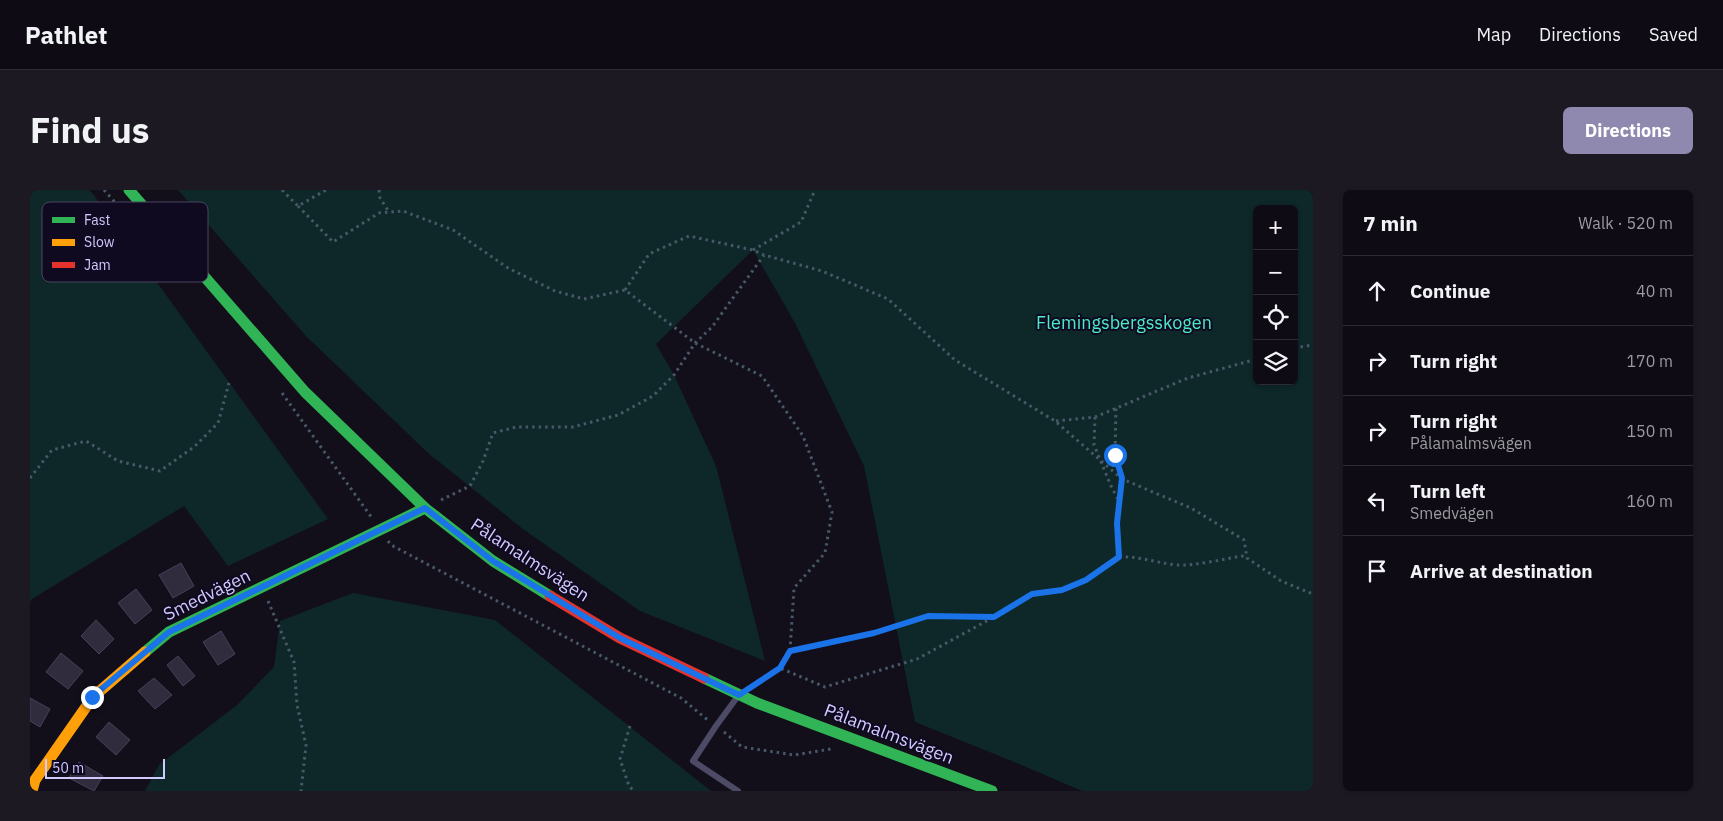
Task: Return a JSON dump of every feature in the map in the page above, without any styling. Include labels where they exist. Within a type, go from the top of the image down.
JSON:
[{"type":"street","name":"Pålamalmsvägen","points":[[129,190],[139,202]]},
{"type":"street","name":"Pålamalmsvägen","points":[[208,281],[305,392],[425,508],[493,561],[620,638],[739,695],[992,791]]},
{"type":"street","name":"Smedvägen","points":[[32,791],[35,780],[92,697],[169,632],[425,508]]},
{"type":"lane","points":[[738,791],[693,761],[739,695]]},
{"type":"path","points":[[282,190],[334,242],[379,213],[403,211],[453,230],[508,268],[555,291],[584,299],[625,290],[649,254],[689,236],[753,250],[764,255],[822,271],[888,299],[955,360],[1018,396],[1055,421],[1122,478],[1191,508],[1244,540],[1247,558]]},
{"type":"path","points":[[298,206],[326,190]]},
{"type":"path","points":[[378,190],[380,198],[389,212]]},
{"type":"path","points":[[753,250],[801,222],[815,190]]},
{"type":"path","points":[[425,508],[470,486],[483,461],[492,432],[516,427],[572,427],[618,415],[653,396],[674,375],[695,343],[712,327],[764,255]]},
{"type":"path","points":[[625,290],[695,343],[762,376],[803,436],[832,512],[825,553],[794,588],[790,651],[780,668],[739,695]]},
{"type":"path","points":[[1298,347],[1313,345]]},
{"type":"path","points":[[1055,421],[1095,417],[1188,378],[1253,360]]},
{"type":"path","points":[[30,478],[52,450],[86,441],[118,461],[160,471],[194,447],[218,424],[229,383]]},
{"type":"path","points":[[1116,407],[1115,455],[1122,478],[1117,523],[1119,557]]},
{"type":"path","points":[[1095,417],[1094,444],[1119,501]]},
{"type":"path","points":[[780,668],[825,687],[917,659],[1032,594],[1062,590],[1086,580],[1119,557],[1134,556],[1159,563],[1179,565],[1242,556],[1281,581],[1313,594]]},
{"type":"path","points":[[262,587],[294,662],[297,705],[306,745],[301,791]]},
{"type":"path","points":[[790,651],[874,633],[928,616],[994,617]]},
{"type":"path","points":[[630,726],[620,759],[629,786],[634,791]]},
{"type":"green space","points":[[30,190],[89,190],[99,202],[42,202],[42,282],[157,282],[328,519],[228,566],[184,506],[30,602]]},
{"type":"green space","name":"Flemingsbergsskogen","points":[[178,190],[1313,190],[1313,791],[1082,791],[915,722],[864,466],[795,323],[753,250],[656,344],[674,375],[716,466],[765,661],[640,611],[523,529],[428,453],[306,336],[208,224],[208,202],[189,202]]},
{"type":"green space","points":[[353,593],[495,620],[711,791],[145,791],[159,765],[237,705],[274,667],[280,621]]},
{"type":"building","points":[[181,563],[194,586],[173,598],[159,575]]},
{"type":"building","points":[[136,589],[152,610],[135,624],[118,603]]},
{"type":"building","points":[[96,620],[114,639],[99,654],[81,636]]},
{"type":"building","points":[[221,631],[235,654],[218,665],[203,642]]},
{"type":"building","points":[[61,653],[83,671],[68,689],[46,672]]},
{"type":"building","points":[[178,656],[195,676],[183,686],[167,665]]},
{"type":"building","points":[[154,678],[172,695],[155,709],[138,691]]},
{"type":"building","points":[[30,698],[50,709],[40,727],[30,721]]},
{"type":"building","points":[[109,722],[130,740],[116,755],[96,737]]},
{"type":"building","points":[[79,762],[103,776],[94,791],[69,778]]},
{"type":"traffic: fast","points":[[129,190],[139,202]]},
{"type":"traffic: fast","points":[[208,281],[305,392],[425,508],[493,561],[550,596]]},
{"type":"traffic: fast","points":[[145,652],[169,632],[425,508]]},
{"type":"traffic: fast","points":[[704,678],[757,703],[992,791]]},
{"type":"traffic: slow","points":[[32,791],[35,780],[93,697],[145,652]]},
{"type":"traffic: jam","points":[[550,596],[620,638],[704,678]]},
{"type":"route","points":[[92,697],[169,632],[425,508],[493,561],[620,638],[739,695],[780,668],[790,651],[874,633],[928,616],[994,617],[1032,594],[1062,590],[1086,580],[1119,557],[1117,523],[1122,478],[1115,455]]}]
